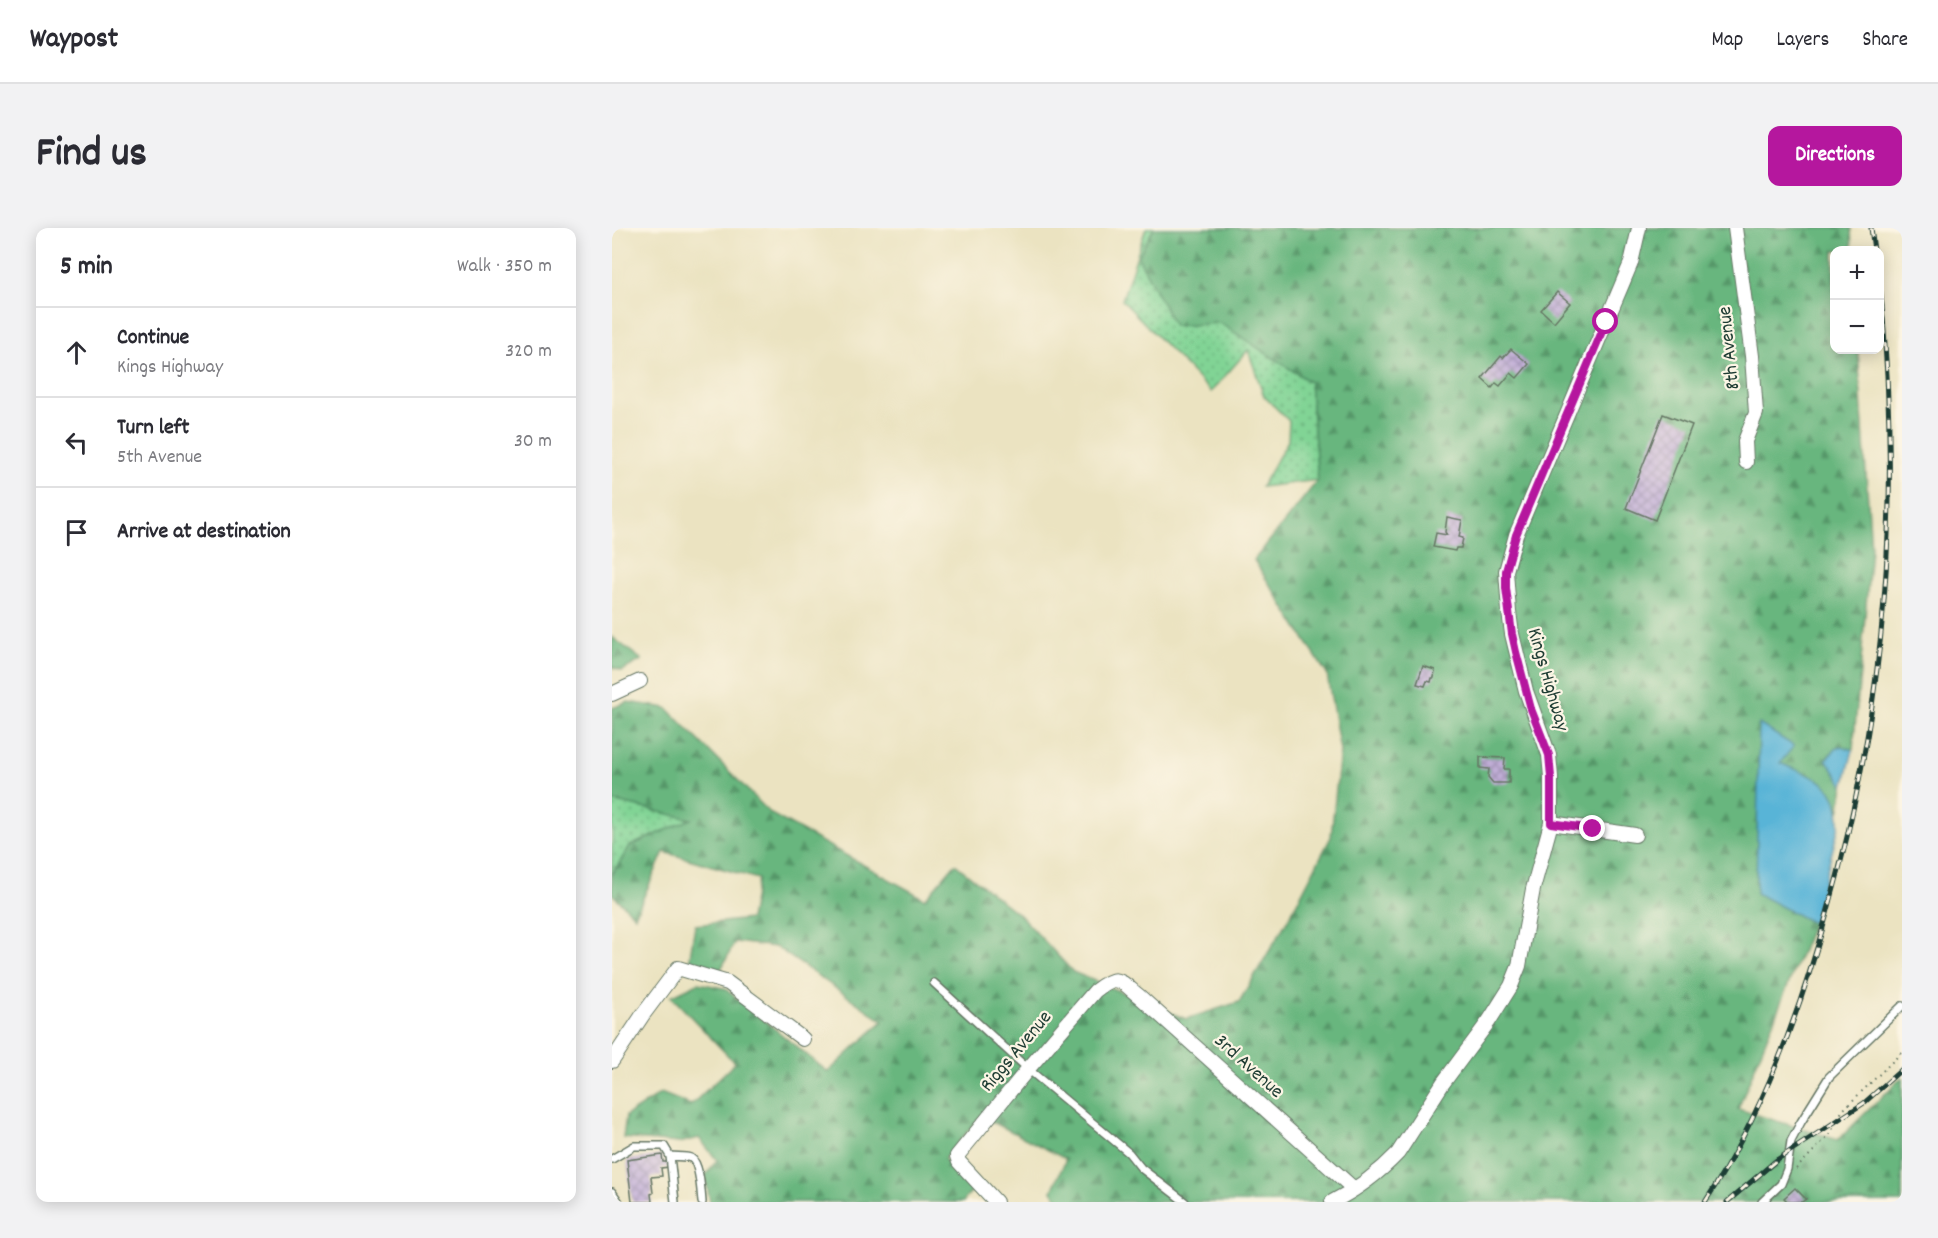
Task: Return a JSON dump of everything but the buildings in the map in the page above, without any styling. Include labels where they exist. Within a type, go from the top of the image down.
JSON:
[{"type":"street","name":"Kings Highway","points":[[1332,1202],[1354,1189],[1398,1153],[1443,1083],[1489,1021],[1511,986],[1519,966],[1533,889],[1551,823],[1551,777],[1549,755],[1531,709],[1512,634],[1506,571],[1516,535],[1631,263],[1639,228]]},
{"type":"street","name":"8th Avenue","points":[[1735,228],[1752,356],[1756,413],[1745,441],[1746,462]]},
{"type":"street","points":[[612,694],[640,681]]},
{"type":"street","points":[[1551,823],[1635,836]]},
{"type":"street","points":[[612,1061],[678,968],[728,984],[803,1039]]},
{"type":"street","name":"Riggs Avenue","points":[[996,1202],[957,1157],[1095,991],[1109,980],[1113,980]]},
{"type":"street","name":"3rd Avenue","points":[[1113,980],[1120,980],[1177,1029],[1354,1189]]},
{"type":"lane","points":[[934,983],[1028,1069],[1129,1153],[1141,1168],[1185,1202]]},
{"type":"lane","points":[[1762,1202],[1781,1184],[1791,1142],[1829,1077],[1902,1006]]},
{"type":"lane","points":[[612,1159],[634,1146],[664,1146],[670,1156],[675,1202]]},
{"type":"lane","points":[[670,1156],[691,1158],[695,1161],[702,1202]]},
{"type":"lane","points":[[612,1192],[619,1202]]},
{"type":"path","points":[[1781,1184],[1830,1134],[1842,1111],[1902,1052]]},
{"type":"green space","points":[[1146,228],[1154,228],[1138,257],[1220,323],[1310,381],[1318,480],[1261,487],[1288,441],[1289,421],[1264,396],[1248,350],[1211,392],[1122,300]]},
{"type":"green space","points":[[1154,228],[1851,228],[1852,246],[1830,246],[1830,354],[1858,354],[1871,549],[1853,750],[1839,746],[1826,758],[1844,786],[1839,812],[1829,791],[1817,779],[1779,763],[1760,724],[1756,893],[1813,923],[1738,1109],[1838,1140],[1902,1077],[1902,1202],[1061,1202],[1052,1191],[1066,1159],[981,1116],[944,1159],[974,1188],[963,1202],[710,1202],[705,1176],[717,1160],[699,1138],[679,1143],[623,1138],[626,1116],[661,1093],[691,1105],[735,1063],[671,996],[698,983],[724,988],[828,1072],[883,1021],[776,947],[735,942],[720,971],[689,963],[695,925],[750,919],[758,879],[664,852],[635,916],[612,894],[612,875],[630,846],[691,819],[612,801],[612,708],[628,702],[667,708],[771,814],[925,899],[955,864],[1022,917],[1073,972],[1186,1019],[1239,1002],[1290,916],[1331,837],[1340,751],[1327,674],[1254,560],[1318,480],[1310,382],[1220,323],[1174,326],[1138,257]]},
{"type":"green space","points":[[612,637],[642,660],[622,671],[612,667]]},
{"type":"green space","points":[[612,801],[692,819],[630,846],[612,875]]},
{"type":"water","points":[[1759,724],[1794,746],[1780,763],[1823,783],[1835,799],[1839,826],[1813,923],[1756,893]]},
{"type":"water","points":[[1839,746],[1853,750],[1844,786],[1826,759]]},
{"type":"railway","points":[[1871,228],[1873,246]]},
{"type":"railway","points":[[1705,1202],[1744,1135],[1790,1028],[1826,917],[1863,761],[1884,604],[1888,524],[1889,445],[1881,300]]},
{"type":"railway","points":[[1727,1202],[1778,1159],[1864,1103],[1902,1069]]},
{"type":"route","points":[[1593,829],[1551,823],[1549,755],[1531,709],[1512,634],[1506,571],[1516,535],[1606,322]]}]
